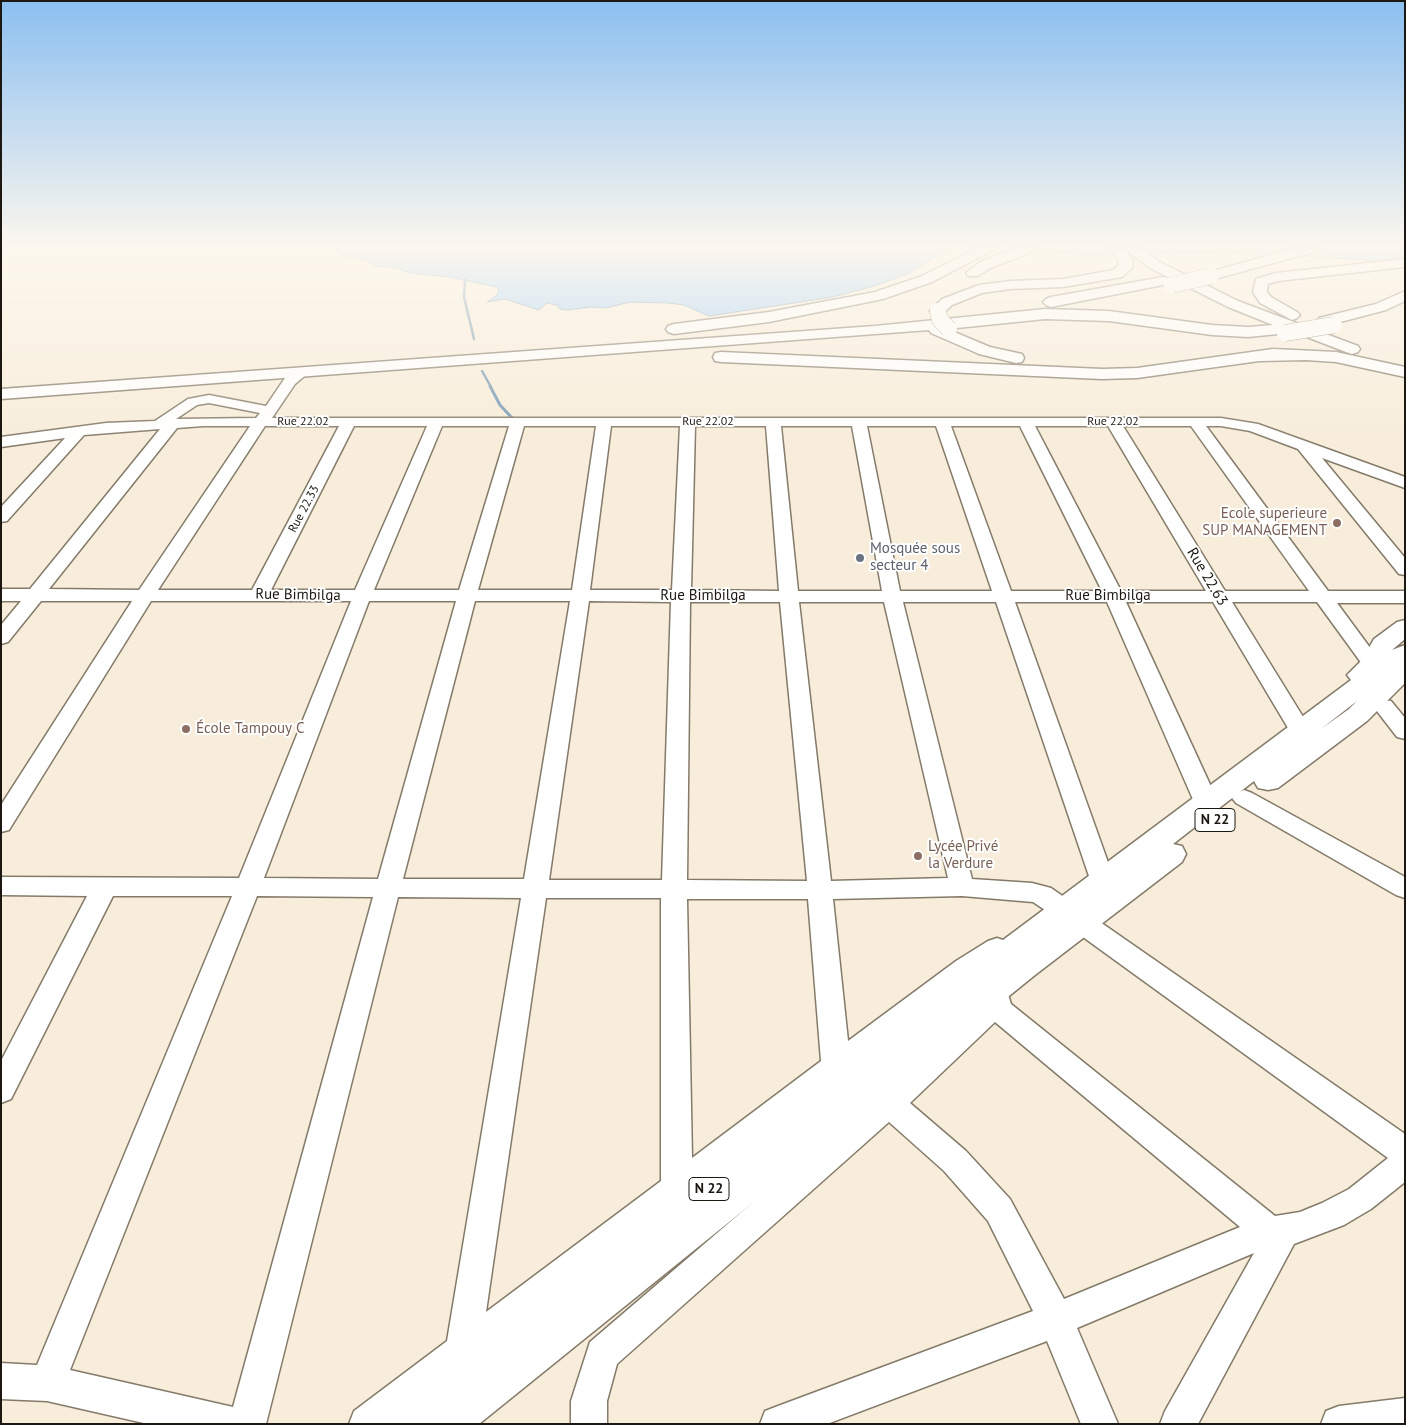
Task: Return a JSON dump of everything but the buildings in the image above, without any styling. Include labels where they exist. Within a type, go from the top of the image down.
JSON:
[{"type":"main road","points":[[401,362],[476,349],[583,340],[777,316]]},
{"type":"main road","points":[[679,336],[822,316]]},
{"type":"main road","points":[[930,316],[929,322],[943,330],[985,351],[1010,357],[1088,366],[1125,366],[1273,354],[1336,357],[1405,373]]},
{"type":"main road","points":[[1,394],[301,373],[679,336],[865,324],[958,316]]},
{"type":"main road","points":[[974,321],[1007,316]]},
{"type":"main road","points":[[1,387],[875,331],[1030,316]]},
{"type":"main road","points":[[1101,316],[1212,330],[1248,332],[1330,326],[1376,316]]},
{"type":"main road","points":[[1262,316],[1311,335],[1402,360]]},
{"type":"main road","points":[[1297,316],[1330,326],[1358,316]]},
{"type":"main road","points":[[1298,316],[1330,326],[1370,346]]},
{"type":"main road","points":[[943,330],[1003,348],[1037,354],[1092,358]]},
{"type":"main road","points":[[1210,345],[1281,331]]},
{"type":"main road","points":[[401,362],[615,354],[856,361],[1102,374],[1137,373],[1273,354]]},
{"type":"main road","points":[[1,381],[169,376]]},
{"type":"main road","points":[[1405,627],[1384,644],[1372,664],[1343,690],[1359,709],[1405,691]]},
{"type":"main road","name":"N 22","points":[[443,1424],[1073,916],[1103,882],[1302,733],[1359,709],[1405,652]]},
{"type":"main road","name":"N 22","points":[[411,1424],[1073,916],[1244,798],[1359,709],[1405,670]]},
{"type":"street","points":[[1,824],[146,595],[290,381],[301,373]]},
{"type":"street","points":[[1,638],[166,423],[193,402],[215,399],[265,417]]},
{"type":"street","name":"Rue 22.02","points":[[1,442],[166,423],[265,417],[349,422],[1195,422],[1241,424],[1304,445],[1405,484]]},
{"type":"street","points":[[773,421],[836,1067]]},
{"type":"street","name":"Rue 22.33","points":[[259,595],[349,422]]},
{"type":"street","points":[[46,1383],[248,887],[362,596],[436,422]]},
{"type":"street","points":[[247,1424],[388,888],[467,596],[518,422]]},
{"type":"street","points":[[463,1351],[580,596],[604,422]]},
{"type":"street","points":[[677,1188],[674,889],[681,596],[688,422]]},
{"type":"street","points":[[859,422],[892,596],[920,704],[962,886]]},
{"type":"street","points":[[942,422],[1103,882]]},
{"type":"street","points":[[1025,422],[1114,596],[1207,804]]},
{"type":"street","name":"Rue 22.63","points":[[1113,422],[1302,733]]},
{"type":"street","points":[[1195,422],[1372,664]]},
{"type":"street","points":[[1,517],[79,432]]},
{"type":"street","points":[[1304,445],[1405,570]]},
{"type":"street","name":"Rue Bimbilga","points":[[1,595],[1405,597]]},
{"type":"street","points":[[1359,709],[1405,732]]},
{"type":"street","points":[[1244,798],[1405,889]]},
{"type":"street","points":[[1,886],[820,890],[962,886],[1032,892],[1050,899],[1405,1152]]},
{"type":"street","points":[[1,1090],[105,886]]},
{"type":"street","points":[[589,1424],[589,1401],[602,1354],[889,1104],[994,1006],[1036,971],[1073,916]]},
{"type":"street","points":[[367,1424],[964,968],[994,950],[1073,916]]},
{"type":"street","points":[[994,1006],[1276,1231]]},
{"type":"street","points":[[889,1104],[955,1161],[999,1210],[1056,1320],[1100,1424]]},
{"type":"street","points":[[778,1424],[1056,1320],[1276,1231],[1332,1214],[1360,1199],[1405,1163]]},
{"type":"street","points":[[1178,1424],[1276,1231]]},
{"type":"street","points":[[1,1381],[46,1383],[232,1424]]},
{"type":"street","points":[[1339,1424],[1405,1416]]},
{"type":"waterway","points":[[468,316],[474,339]]},
{"type":"waterway","points":[[482,371],[491,387]]},
{"type":"waterway","points":[[490,386],[500,405],[513,419]]},
{"type":"place","name":"Ecole superieure SUP MANAGEMENT","points":[[1337,523]]},
{"type":"place","name":"Mosquée sous secteur 4","points":[[860,558]]},
{"type":"place","name":"École Tampouy C","points":[[186,729]]},
{"type":"place","name":"Lycée Privé la Verdure","points":[[918,856]]}]
